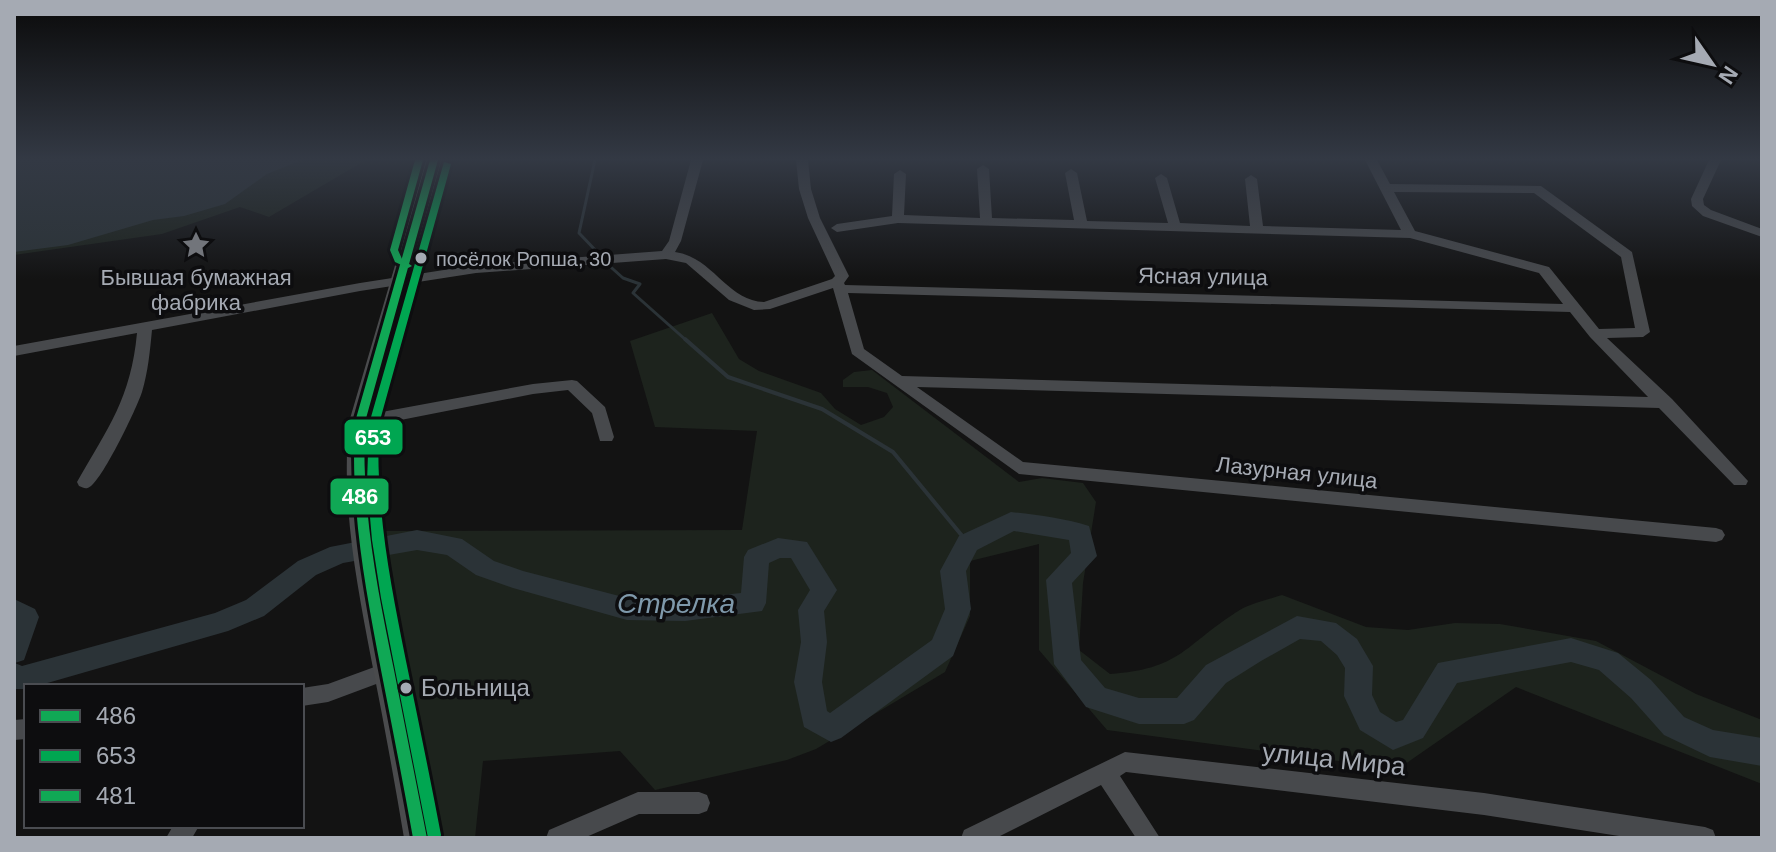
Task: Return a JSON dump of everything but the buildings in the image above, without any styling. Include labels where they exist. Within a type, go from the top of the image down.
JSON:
[{"type":"main road","points":[[420,838],[369,581],[355,462],[360,422],[423,200]]},
{"type":"street","points":[[14,351],[476,269],[666,255],[675,241],[686,200]]},
{"type":"street","name":"Лазурная улица","points":[[810,200],[820,233],[839,265],[842,276],[839,286],[857,351],[1019,468],[1716,535]]},
{"type":"street","points":[[898,219],[899,200]]},
{"type":"street","points":[[985,200],[986,221]]},
{"type":"street","points":[[1076,200],[1081,224]]},
{"type":"street","points":[[1167,200],[1175,227]]},
{"type":"street","points":[[1253,200],[1257,229]]},
{"type":"street","points":[[1393,200],[1410,234]]},
{"type":"street","points":[[1552,200],[1627,255],[1643,332],[1595,334]]},
{"type":"street","points":[[1697,200],[1698,206],[1707,213],[1762,233]]},
{"type":"street","points":[[837,228],[898,219],[1410,234],[1544,270],[1595,334],[1740,481]]},
{"type":"street","name":"Ясная улица","points":[[666,255],[690,259],[742,303],[753,307],[839,286],[1572,308]]},
{"type":"street","points":[[85,482],[120,430],[144,361],[145,327]]},
{"type":"street","points":[[899,381],[1666,403]]},
{"type":"street","points":[[360,422],[533,389],[572,385],[599,411],[606,437]]},
{"type":"street","points":[[304,697],[328,693],[388,671]]},
{"type":"street","name":"улица Мира","points":[[972,838],[1125,762],[1484,804],[1705,838]]},
{"type":"street","points":[[1104,771],[1149,838]]},
{"type":"street","points":[[557,838],[638,803],[699,803]]},
{"type":"shaded area","points":[[14,200],[298,200],[269,217],[240,207],[162,234],[14,255]]},
{"type":"shaded area","points":[[14,200],[231,200],[184,216],[153,220],[68,245],[14,252]]},
{"type":"shaded area","points":[[712,313],[739,359],[759,371],[821,393],[835,409],[861,425],[884,417],[893,407],[887,393],[868,387],[843,387],[843,380],[854,372],[872,370],[1019,482],[1042,478],[1083,483],[1096,502],[1083,583],[1079,650],[1110,674],[1152,667],[1167,661],[1240,610],[1282,595],[1366,627],[1408,630],[1455,623],[1500,624],[1596,641],[1696,694],[1762,720],[1762,784],[1516,687],[1398,769],[1107,730],[1039,650],[1039,544],[970,561],[970,616],[945,672],[816,749],[787,760],[655,790],[620,751],[483,761],[475,838],[438,838],[380,571],[383,531],[742,530],[757,431],[655,427],[630,341]]},
{"type":"waterway","points":[[586,200],[579,233],[601,256]]},
{"type":"waterway","points":[[604,261],[623,278],[640,284],[633,293],[687,341]]},
{"type":"waterway","points":[[685,339],[728,377],[822,409],[893,452],[968,543]]},
{"type":"waterway","name":"Стрелка","points":[[14,675],[19,679],[219,623],[255,608],[307,568],[339,554],[417,540],[453,546],[485,568],[522,581],[627,609],[685,610],[753,603],[757,557],[778,548],[798,549],[824,590],[811,610],[814,642],[808,682],[814,718],[831,729],[943,648],[958,609],[953,571],[968,543],[1011,521],[1049,525],[1080,533],[1084,556],[1059,580],[1068,664],[1096,698],[1139,711],[1184,711],[1216,674],[1297,627],[1327,631],[1347,647],[1359,666],[1358,696],[1370,721],[1393,737],[1413,729],[1448,672],[1571,650],[1608,661],[1641,689],[1674,726],[1710,743],[1762,752]]},
{"type":"waterway","name":"Стрелка","points":[[14,610],[26,617],[14,652]]},
{"type":"transit line","name":"481","points":[[408,200],[394,250],[398,260],[408,266]]},
{"type":"transit line","name":"486","points":[[420,838],[368,570],[358,452],[360,422],[423,200]]},
{"type":"transit line","name":"653","points":[[434,835],[382,569],[372,453],[374,424],[437,200]]},
{"type":"place","name":"Бывшая бумажная фабрика","points":[[196,245]]},
{"type":"place","name":"посёлок Ропша, 30","points":[[421,258]]},
{"type":"place","name":"Больница","points":[[406,688]]}]
